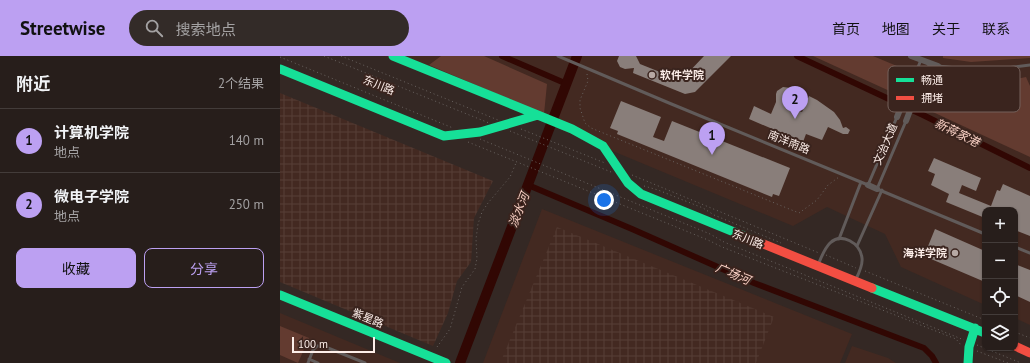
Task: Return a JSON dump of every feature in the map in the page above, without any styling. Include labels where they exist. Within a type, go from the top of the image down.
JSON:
[{"type":"main road","name":"东川路","points":[[393,56],[572,129],[603,146],[628,183],[641,194],[982,332]]},
{"type":"main road","points":[[280,69],[444,136],[461,136],[488,131],[538,115]]},
{"type":"main road","name":"紫星路","points":[[280,295],[443,362]]},
{"type":"main road","points":[[968,363],[970,345],[975,328]]},
{"type":"main road","points":[[1018,347],[1030,353]]},
{"type":"street","points":[[911,56],[938,66]]},
{"type":"street","name":"文治大道","points":[[896,117],[898,112]]},
{"type":"street","name":"文治大道","points":[[906,121],[909,112]]},
{"type":"street","name":"南洋南路","points":[[868,185],[880,190]]},
{"type":"lane","name":"南洋南路","points":[[560,57],[868,185]]},
{"type":"lane","name":"文治大道","points":[[918,66],[921,60]]},
{"type":"lane","points":[[1020,66],[1030,65]]},
{"type":"lane","name":"文治大道","points":[[868,185],[896,117]]},
{"type":"lane","name":"文治大道","points":[[857,246],[906,121]]},
{"type":"lane","points":[[839,239],[861,182]]},
{"type":"lane","name":"南洋南路","points":[[880,190],[982,233]]},
{"type":"lane","points":[[818,266],[830,243],[839,239],[847,239],[857,246],[862,258],[856,281]]},
{"type":"lane","points":[[1018,247],[1030,253]]},
{"type":"lane","points":[[318,363],[308,361],[313,350],[317,346],[323,346],[365,363]]},
{"type":"path","name":"东川路","points":[[324,56],[491,124]]},
{"type":"path","points":[[341,56],[501,121]]},
{"type":"path","name":"东川路","points":[[280,57],[454,128]]},
{"type":"path","points":[[587,68],[588,82],[580,100],[580,108],[585,123],[591,128],[799,213],[817,200],[828,185],[842,174]]},
{"type":"path","points":[[515,126],[605,163]]},
{"type":"path","points":[[505,129],[612,173]]},
{"type":"path","name":"东川路","points":[[475,138],[710,234],[724,242],[970,345],[1020,363]]},
{"type":"path","points":[[437,347],[450,329],[462,287],[475,269],[477,258],[476,239],[478,224],[482,212],[510,177],[516,162],[722,247],[956,339],[962,346],[970,345],[1008,363]]},
{"type":"path","points":[[633,175],[982,319]]},
{"type":"path","name":"东川路","points":[[640,184],[703,208],[714,215],[785,244]]},
{"type":"path","points":[[1018,333],[1030,338]]},
{"type":"shaded area","points":[[384,56],[1030,56],[1030,325],[1018,319],[1018,207],[982,207],[982,304],[901,267],[885,234],[827,207],[793,226]]},
{"type":"shaded area","points":[[441,56],[484,56],[547,84],[544,114],[429,65]]},
{"type":"shaded area","points":[[813,56],[873,56],[897,66],[888,66],[888,90]]},
{"type":"shaded area","points":[[943,56],[1030,56],[1030,58],[971,62],[943,58]]},
{"type":"shaded area","points":[[1026,77],[1030,86],[1030,157],[933,112],[1020,112],[1020,78]]},
{"type":"shaded area","points":[[280,93],[493,181],[474,218],[471,262],[457,281],[448,313],[433,346],[280,282]]},
{"type":"shaded area","points":[[542,209],[852,334],[840,363],[483,363]]},
{"type":"shaded area","points":[[557,227],[774,317],[756,363],[506,363],[501,361]]},
{"type":"shaded area","points":[[280,313],[400,363],[280,363]]},
{"type":"shaded area","points":[[280,326],[309,338],[298,363],[280,355]]},
{"type":"shaded area","points":[[852,346],[888,358],[896,363],[845,363]]},
{"type":"building","name":"软件学院","points":[[619,56],[636,56],[640,64],[675,78],[681,73],[686,75],[704,56],[731,56],[695,92],[685,94],[633,73],[634,68],[625,69],[620,67],[617,61]]},
{"type":"building","points":[[783,87],[791,88],[796,93],[797,99],[792,108],[802,112],[809,96],[834,112],[840,120],[843,128],[846,127],[850,130],[848,134],[843,134],[828,127],[822,140],[806,134],[803,142],[749,119],[754,106],[771,114],[776,102],[777,91]]},
{"type":"building","points":[[621,101],[661,117],[653,137],[664,141],[672,121],[790,168],[779,196],[773,194],[772,197],[617,134],[618,131],[610,128]]},
{"type":"building","points":[[934,158],[981,178],[976,191],[962,185],[959,193],[991,206],[997,190],[1000,191],[1003,184],[1030,196],[1030,236],[1018,231],[1018,207],[982,207],[982,217],[946,202],[949,194],[931,185],[935,174],[928,171]]},
{"type":"building","name":"海洋学院","points":[[935,229],[982,250],[982,281],[924,256]]},
{"type":"building","points":[[1018,265],[1030,270],[1030,302],[1018,296]]},
{"type":"waterway","points":[[502,56],[567,84]]},
{"type":"waterway","name":"淡水河","points":[[460,363],[577,56]]},
{"type":"waterway","name":"新蒋家港","points":[[797,56],[888,99]]},
{"type":"waterway","name":"新蒋家港","points":[[917,112],[1030,168]]},
{"type":"waterway","name":"广场河","points":[[528,185],[754,283],[924,348],[932,356],[936,363]]},
{"type":"traffic: fast","points":[[393,56],[572,129],[603,146],[628,183],[641,194],[761,243]]},
{"type":"traffic: fast","points":[[280,69],[444,136],[480,132],[538,115]]},
{"type":"traffic: fast","points":[[872,288],[982,332]]},
{"type":"traffic: fast","points":[[280,295],[446,363]]},
{"type":"traffic: fast","points":[[968,363],[969,347],[975,328]]},
{"type":"traffic: jam","points":[[761,243],[872,288]]},
{"type":"traffic: jam","points":[[1018,347],[1030,353]]},
{"type":"place","name":"软件学院","points":[[652,75]]},
{"type":"place","name":"微电子学院","points":[[795,119]]},
{"type":"place","name":"计算机学院","points":[[712,155]]},
{"type":"place","name":"海洋学院","points":[[955,253]]}]
